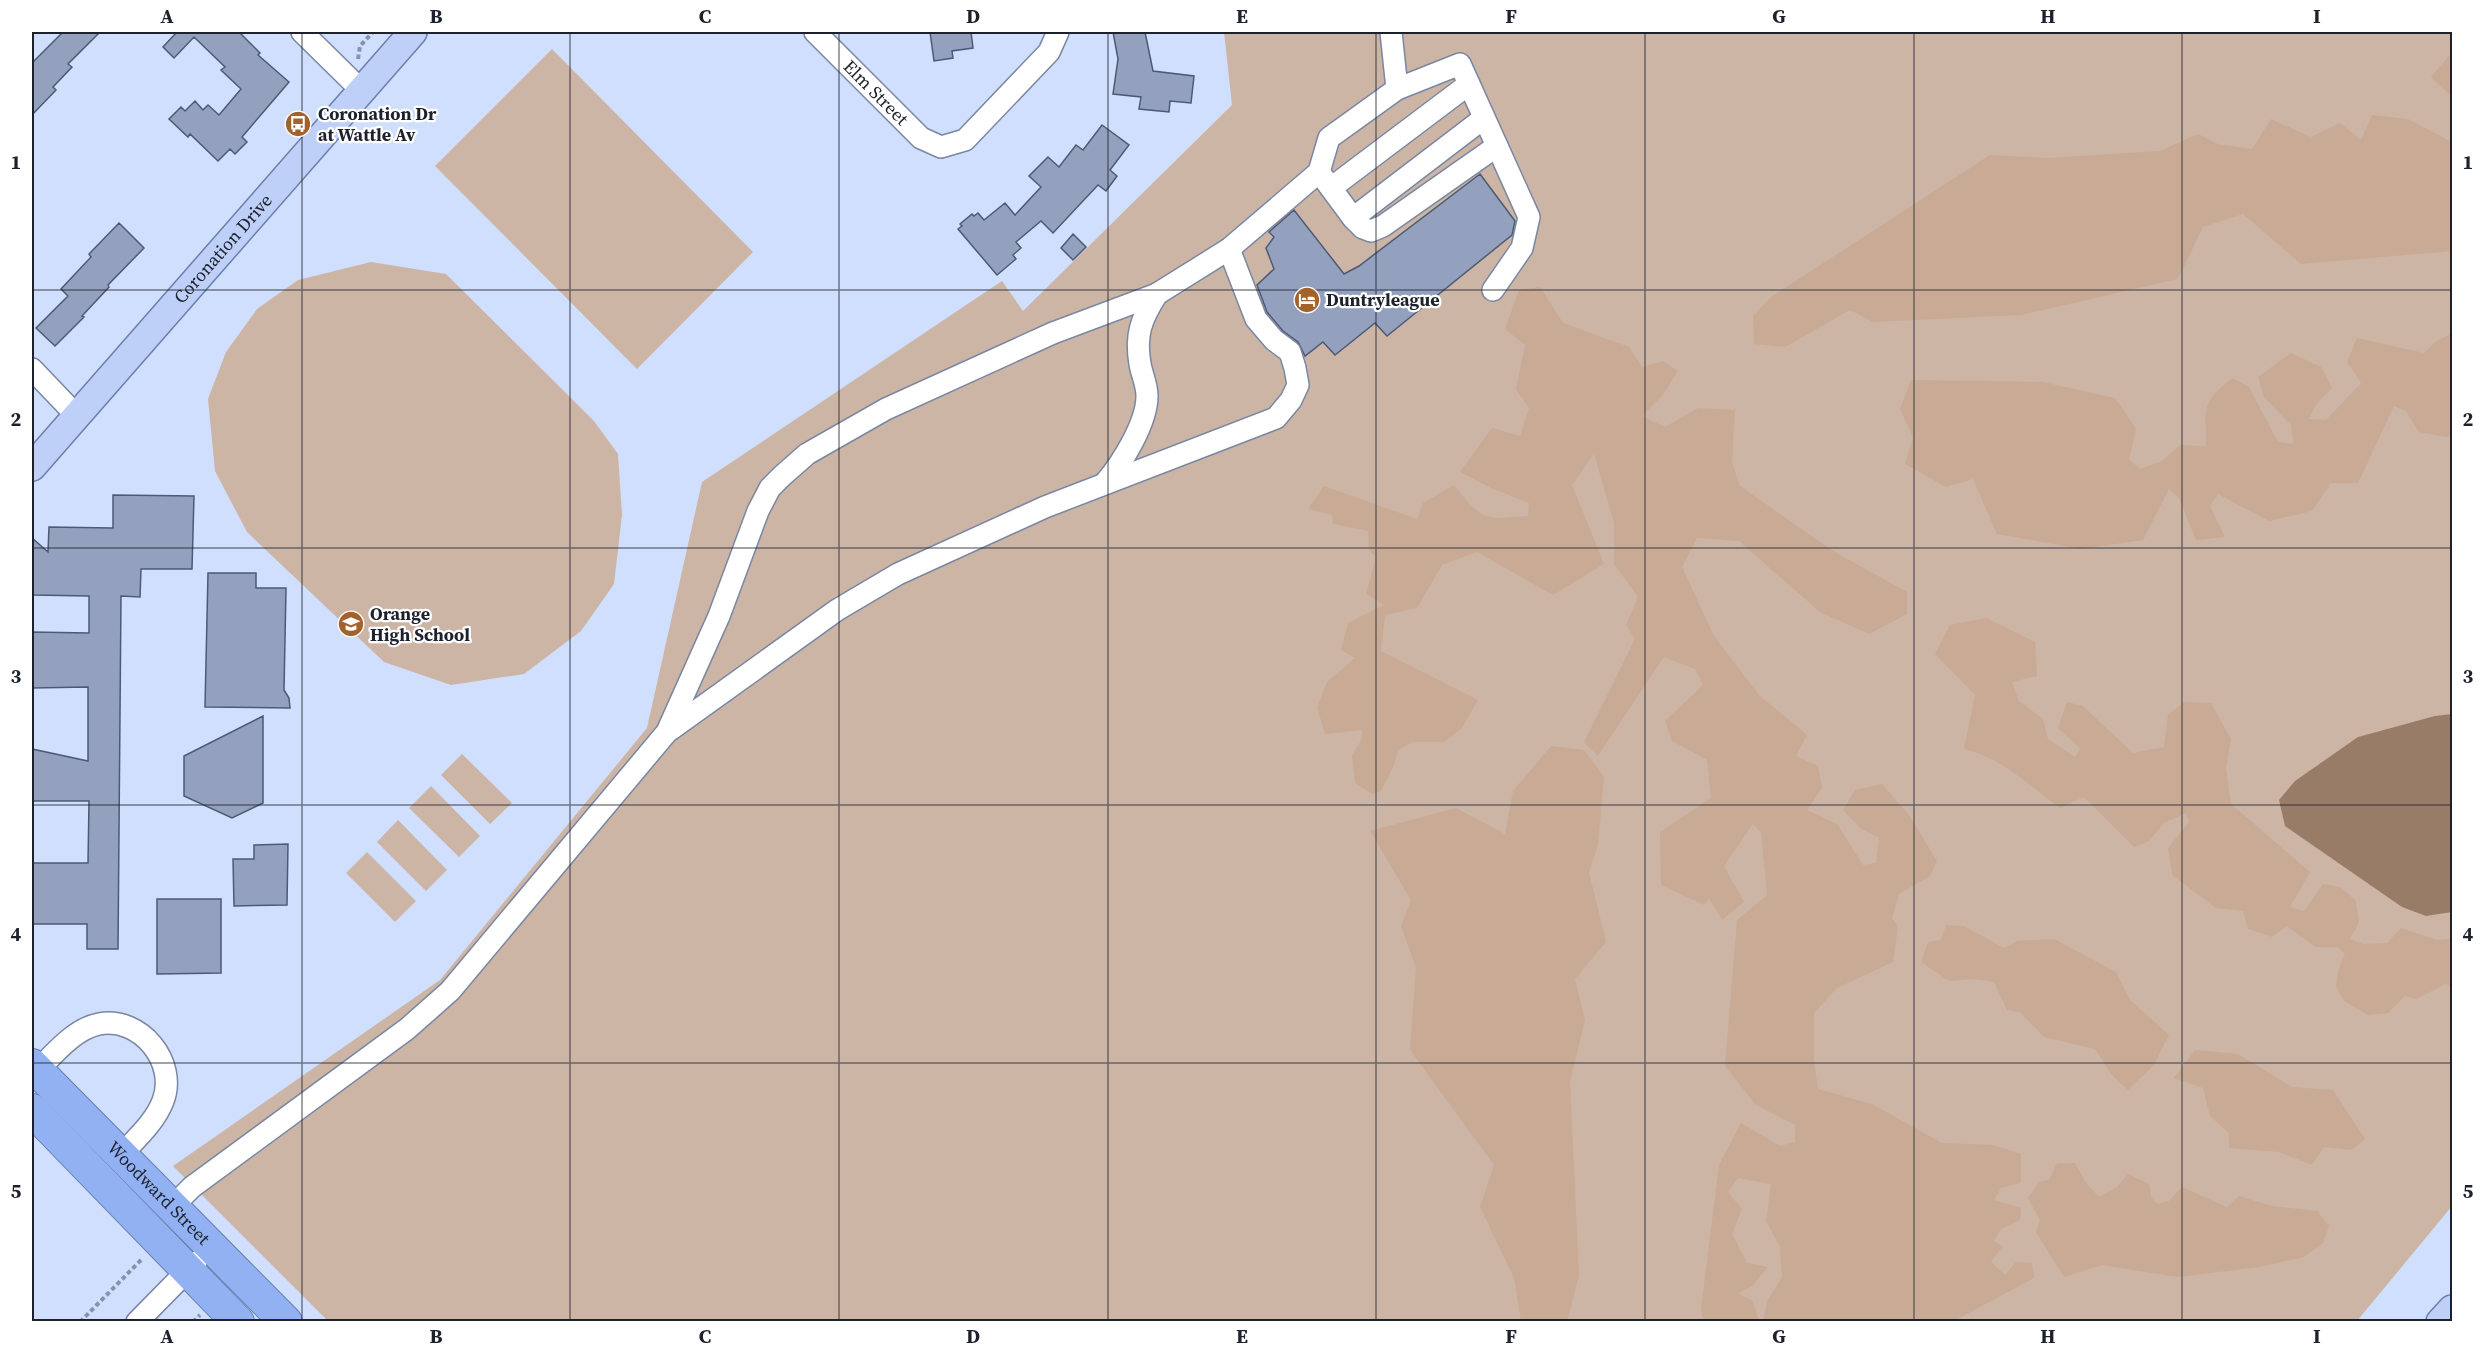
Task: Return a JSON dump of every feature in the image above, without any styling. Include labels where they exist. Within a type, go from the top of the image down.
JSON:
[{"type":"highway","name":"Woodward Street","points":[[34,1068],[286,1322]]},
{"type":"highway","name":"Woodward Street","points":[[32,1110],[238,1322]]},
{"type":"main road","name":"Coronation Drive","points":[[32,467],[413,32]]},
{"type":"main road","points":[[2440,1322],[2452,1309]]},
{"type":"street","points":[[302,32],[361,90]]},
{"type":"street","name":"Elm Street","points":[[815,32],[921,138],[941,147],[965,140],[1048,42]]},
{"type":"street","points":[[1048,42],[1058,32]]},
{"type":"street","points":[[1391,32],[1397,89]]},
{"type":"street","points":[[1493,290],[1522,248],[1529,217],[1497,146],[1484,118],[1460,64],[1397,89],[1329,138],[1325,180],[1353,218],[1363,228],[1371,231],[1383,226],[1497,146]]},
{"type":"street","points":[[667,732],[719,616],[758,511],[770,488],[807,454],[886,409],[1053,333],[1157,294],[1229,249],[1325,180],[1469,84]]},
{"type":"street","points":[[1353,218],[1484,118]]},
{"type":"street","points":[[172,1207],[192,1187],[407,1029],[450,991],[667,732],[837,610],[898,574],[1045,507],[1276,418],[1291,400],[1298,385],[1290,352],[1274,340],[1256,319],[1229,249]]},
{"type":"street","points":[[1105,483],[1116,471],[1146,411],[1147,396],[1140,365],[1140,325],[1157,294]]},
{"type":"street","points":[[32,369],[77,416]]},
{"type":"street","points":[[34,1068],[79,1032],[99,1024],[122,1025],[141,1034],[155,1048],[164,1065],[167,1081],[164,1100],[154,1118],[121,1155]]},
{"type":"street","points":[[137,1322],[212,1247]]},
{"type":"path","points":[[80,1322],[144,1257]]},
{"type":"shaded area","points":[[1224,32],[2452,32],[2452,1206],[2357,1321],[328,1321],[173,1166],[440,980],[647,728],[702,482],[1002,281],[1023,311],[1232,105]]},
{"type":"shaded area","points":[[552,49],[753,252],[637,369],[435,166]]},
{"type":"shaded area","points":[[2452,52],[2452,97],[2431,77]]},
{"type":"shaded area","points":[[2372,115],[2408,119],[2452,142],[2452,251],[2301,264],[2243,214],[2203,227],[2178,279],[2021,315],[1873,322],[1850,310],[1785,347],[1754,344],[1753,316],[1771,297],[1990,155],[2047,158],[2160,151],[2198,134],[2218,144],[2252,149],[2271,119],[2311,137],[2340,123],[2361,140]]},
{"type":"shaded area","points":[[371,262],[446,274],[594,421],[618,454],[622,515],[614,584],[581,631],[524,674],[451,685],[384,662],[247,532],[215,471],[208,399],[226,352],[257,309],[298,280]]},
{"type":"shaded area","points":[[1540,287],[1563,323],[1629,347],[1642,367],[1663,361],[1678,371],[1663,395],[1642,416],[1665,427],[1698,408],[1735,410],[1732,462],[1740,486],[1833,551],[1907,592],[1907,614],[1869,634],[1820,612],[1739,541],[1697,538],[1682,567],[1714,636],[1759,695],[1807,735],[1796,756],[1818,766],[1822,788],[1807,810],[1837,824],[1863,865],[1876,863],[1879,838],[1860,828],[1843,810],[1855,790],[1882,784],[1909,815],[1937,861],[1930,876],[1899,894],[1892,918],[1898,926],[1893,962],[1837,988],[1814,1013],[1814,1061],[1818,1089],[1872,1104],[1942,1143],[1994,1145],[2021,1154],[2021,1183],[2001,1188],[1994,1200],[2021,1208],[2020,1220],[2001,1229],[1994,1241],[2003,1246],[1991,1262],[2005,1275],[2016,1262],[2032,1263],[2034,1278],[1954,1321],[1763,1321],[1767,1301],[1782,1277],[1780,1247],[1766,1221],[1771,1184],[1738,1178],[1728,1192],[1742,1209],[1732,1234],[1747,1263],[1768,1267],[1753,1285],[1738,1294],[1752,1300],[1759,1320],[1703,1321],[1701,1309],[1719,1165],[1741,1123],[1780,1146],[1795,1142],[1795,1125],[1755,1104],[1725,1066],[1737,920],[1767,895],[1761,833],[1753,824],[1724,866],[1744,902],[1722,920],[1709,898],[1704,905],[1661,885],[1660,832],[1711,798],[1707,760],[1672,741],[1665,721],[1703,685],[1695,669],[1664,657],[1598,756],[1584,742],[1635,639],[1626,625],[1638,597],[1614,564],[1614,523],[1594,454],[1572,485],[1604,564],[1553,595],[1477,552],[1442,565],[1417,608],[1385,615],[1381,651],[1478,700],[1462,728],[1444,742],[1413,742],[1398,750],[1394,765],[1381,791],[1372,794],[1355,783],[1352,755],[1362,739],[1362,730],[1325,734],[1317,707],[1327,682],[1355,658],[1341,650],[1348,623],[1384,605],[1366,594],[1376,557],[1369,550],[1368,531],[1333,524],[1332,515],[1308,509],[1324,486],[1417,519],[1423,503],[1454,485],[1478,512],[1485,516],[1501,518],[1528,516],[1529,503],[1491,488],[1460,472],[1492,428],[1520,436],[1529,408],[1516,389],[1525,345],[1505,329],[1519,290]]},
{"type":"shaded area","points":[[2452,333],[2452,435],[2447,437],[2419,432],[2406,411],[2394,406],[2358,483],[2331,483],[2312,511],[2269,521],[2218,494],[2210,506],[2225,537],[2196,540],[2179,498],[2169,489],[2143,540],[2081,549],[1997,534],[1973,479],[1946,487],[1905,464],[1913,437],[1900,409],[1911,380],[2043,382],[2115,398],[2136,429],[2129,459],[2140,469],[2162,461],[2180,445],[2206,446],[2207,407],[2222,386],[2233,378],[2249,387],[2278,442],[2293,444],[2291,425],[2264,397],[2258,377],[2291,353],[2321,367],[2332,388],[2317,403],[2309,419],[2326,420],[2361,383],[2347,362],[2357,338],[2424,353],[2435,342]]},
{"type":"shaded area","points":[[1986,618],[2035,642],[2037,676],[2012,682],[2019,701],[2043,719],[2048,739],[2075,757],[2080,748],[2058,728],[2067,702],[2083,706],[2133,753],[2164,747],[2168,715],[2184,702],[2211,703],[2231,739],[2226,769],[2231,804],[2310,872],[2290,907],[2304,911],[2323,884],[2340,887],[2356,901],[2359,922],[2350,939],[2363,944],[2387,943],[2401,928],[2437,940],[2452,939],[2452,987],[2446,984],[2416,999],[2405,996],[2388,1013],[2368,1015],[2344,1001],[2336,986],[2339,968],[2345,954],[2338,947],[2315,947],[2287,926],[2272,937],[2248,929],[2243,911],[2216,908],[2172,875],[2168,848],[2189,822],[2186,813],[2164,823],[2149,841],[2134,847],[2084,797],[2060,808],[2004,766],[1964,749],[1975,695],[1935,654],[1950,625]]},
{"type":"shaded area","points":[[2452,714],[2452,912],[2426,916],[2402,907],[2285,826],[2279,800],[2295,781],[2358,737],[2435,716]]},
{"type":"shaded area","points":[[1551,746],[1584,750],[1604,777],[1598,845],[1589,872],[1606,942],[1575,979],[1585,1020],[1570,1082],[1579,1276],[1567,1321],[1521,1321],[1514,1278],[1480,1207],[1494,1165],[1410,1050],[1416,968],[1401,926],[1411,900],[1370,831],[1456,808],[1505,834],[1513,791]]},
{"type":"shaded area","points":[[462,754],[512,803],[490,824],[441,775]]},
{"type":"shaded area","points":[[431,786],[480,836],[459,857],[409,808]]},
{"type":"shaded area","points":[[398,820],[447,870],[426,891],[377,842]]},
{"type":"shaded area","points":[[367,852],[416,901],[395,922],[346,873]]},
{"type":"shaded area","points":[[1946,925],[1964,926],[2004,948],[2017,941],[2054,939],[2116,972],[2130,1000],[2169,1035],[2154,1065],[2128,1090],[2112,1075],[2095,1049],[2044,1037],[2020,1012],[2007,1010],[1994,982],[1973,979],[1949,981],[1921,962],[1928,942],[1941,940]]},
{"type":"shaded area","points":[[2195,1050],[2238,1054],[2292,1087],[2333,1090],[2365,1139],[2351,1150],[2324,1147],[2312,1165],[2279,1152],[2229,1148],[2229,1133],[2210,1116],[2203,1088],[2174,1078]]},
{"type":"shaded area","points":[[2057,1163],[2075,1163],[2086,1183],[2099,1197],[2117,1187],[2128,1174],[2149,1184],[2151,1197],[2157,1204],[2169,1201],[2182,1187],[2227,1207],[2239,1196],[2272,1206],[2317,1211],[2329,1226],[2323,1243],[2304,1257],[2259,1267],[2178,1277],[2102,1265],[2064,1277],[2036,1232],[2040,1220],[2028,1198],[2039,1182],[2049,1180]]},
{"type":"building","points":[[63,32],[100,32],[68,64],[72,67],[53,87],[56,90],[32,115],[32,63]]},
{"type":"building","points":[[177,32],[239,32],[260,53],[258,55],[289,82],[242,137],[247,142],[235,154],[230,149],[218,161],[190,134],[188,137],[169,119],[181,107],[185,111],[195,101],[203,110],[208,105],[219,115],[241,89],[221,70],[225,67],[194,37],[174,58],[163,47]]},
{"type":"building","points":[[930,32],[971,32],[973,48],[952,51],[953,58],[934,61]]},
{"type":"building","points":[[1113,32],[1145,32],[1153,71],[1194,76],[1191,103],[1170,101],[1169,112],[1139,109],[1141,97],[1113,94],[1118,59]]},
{"type":"building","points":[[1102,125],[1129,145],[1110,170],[1117,176],[1106,191],[1098,185],[1053,233],[1041,221],[1016,242],[1021,248],[1013,255],[1016,259],[997,275],[958,229],[962,226],[960,224],[972,214],[974,216],[978,213],[984,220],[1005,203],[1015,215],[1041,187],[1029,176],[1048,157],[1059,167],[1076,145],[1083,150]]},
{"type":"building","points":[[1480,174],[1515,221],[1512,235],[1387,336],[1375,323],[1335,355],[1323,342],[1305,356],[1298,342],[1283,331],[1267,312],[1257,285],[1274,269],[1266,248],[1274,237],[1269,232],[1294,210],[1344,274],[1359,266]]},
{"type":"building","points":[[119,223],[144,248],[108,285],[109,287],[82,316],[84,317],[55,346],[36,328],[68,296],[61,289],[91,257],[89,254]]},
{"type":"building","points":[[1073,234],[1086,247],[1073,260],[1061,248]]},
{"type":"building","points":[[113,495],[194,496],[192,569],[141,569],[140,597],[121,596],[118,949],[87,949],[87,924],[32,924],[32,863],[88,863],[89,801],[32,801],[32,749],[88,761],[88,687],[32,688],[32,632],[89,633],[89,596],[32,595],[32,538],[48,552],[49,527],[113,528]]},
{"type":"building","points":[[208,573],[256,573],[256,588],[286,588],[284,690],[289,698],[290,708],[205,707]]},
{"type":"building","points":[[263,716],[263,803],[232,818],[184,796],[184,756]]},
{"type":"building","points":[[288,844],[287,905],[234,906],[233,859],[254,859],[254,845]]},
{"type":"building","points":[[157,899],[221,899],[221,973],[157,974]]},
{"type":"place","name":"Coronation Dr at Wattle Av","points":[[298,124]]},
{"type":"place","name":"Duntryleague","points":[[1307,300]]},
{"type":"place","name":"Orange High School","points":[[351,624]]}]
